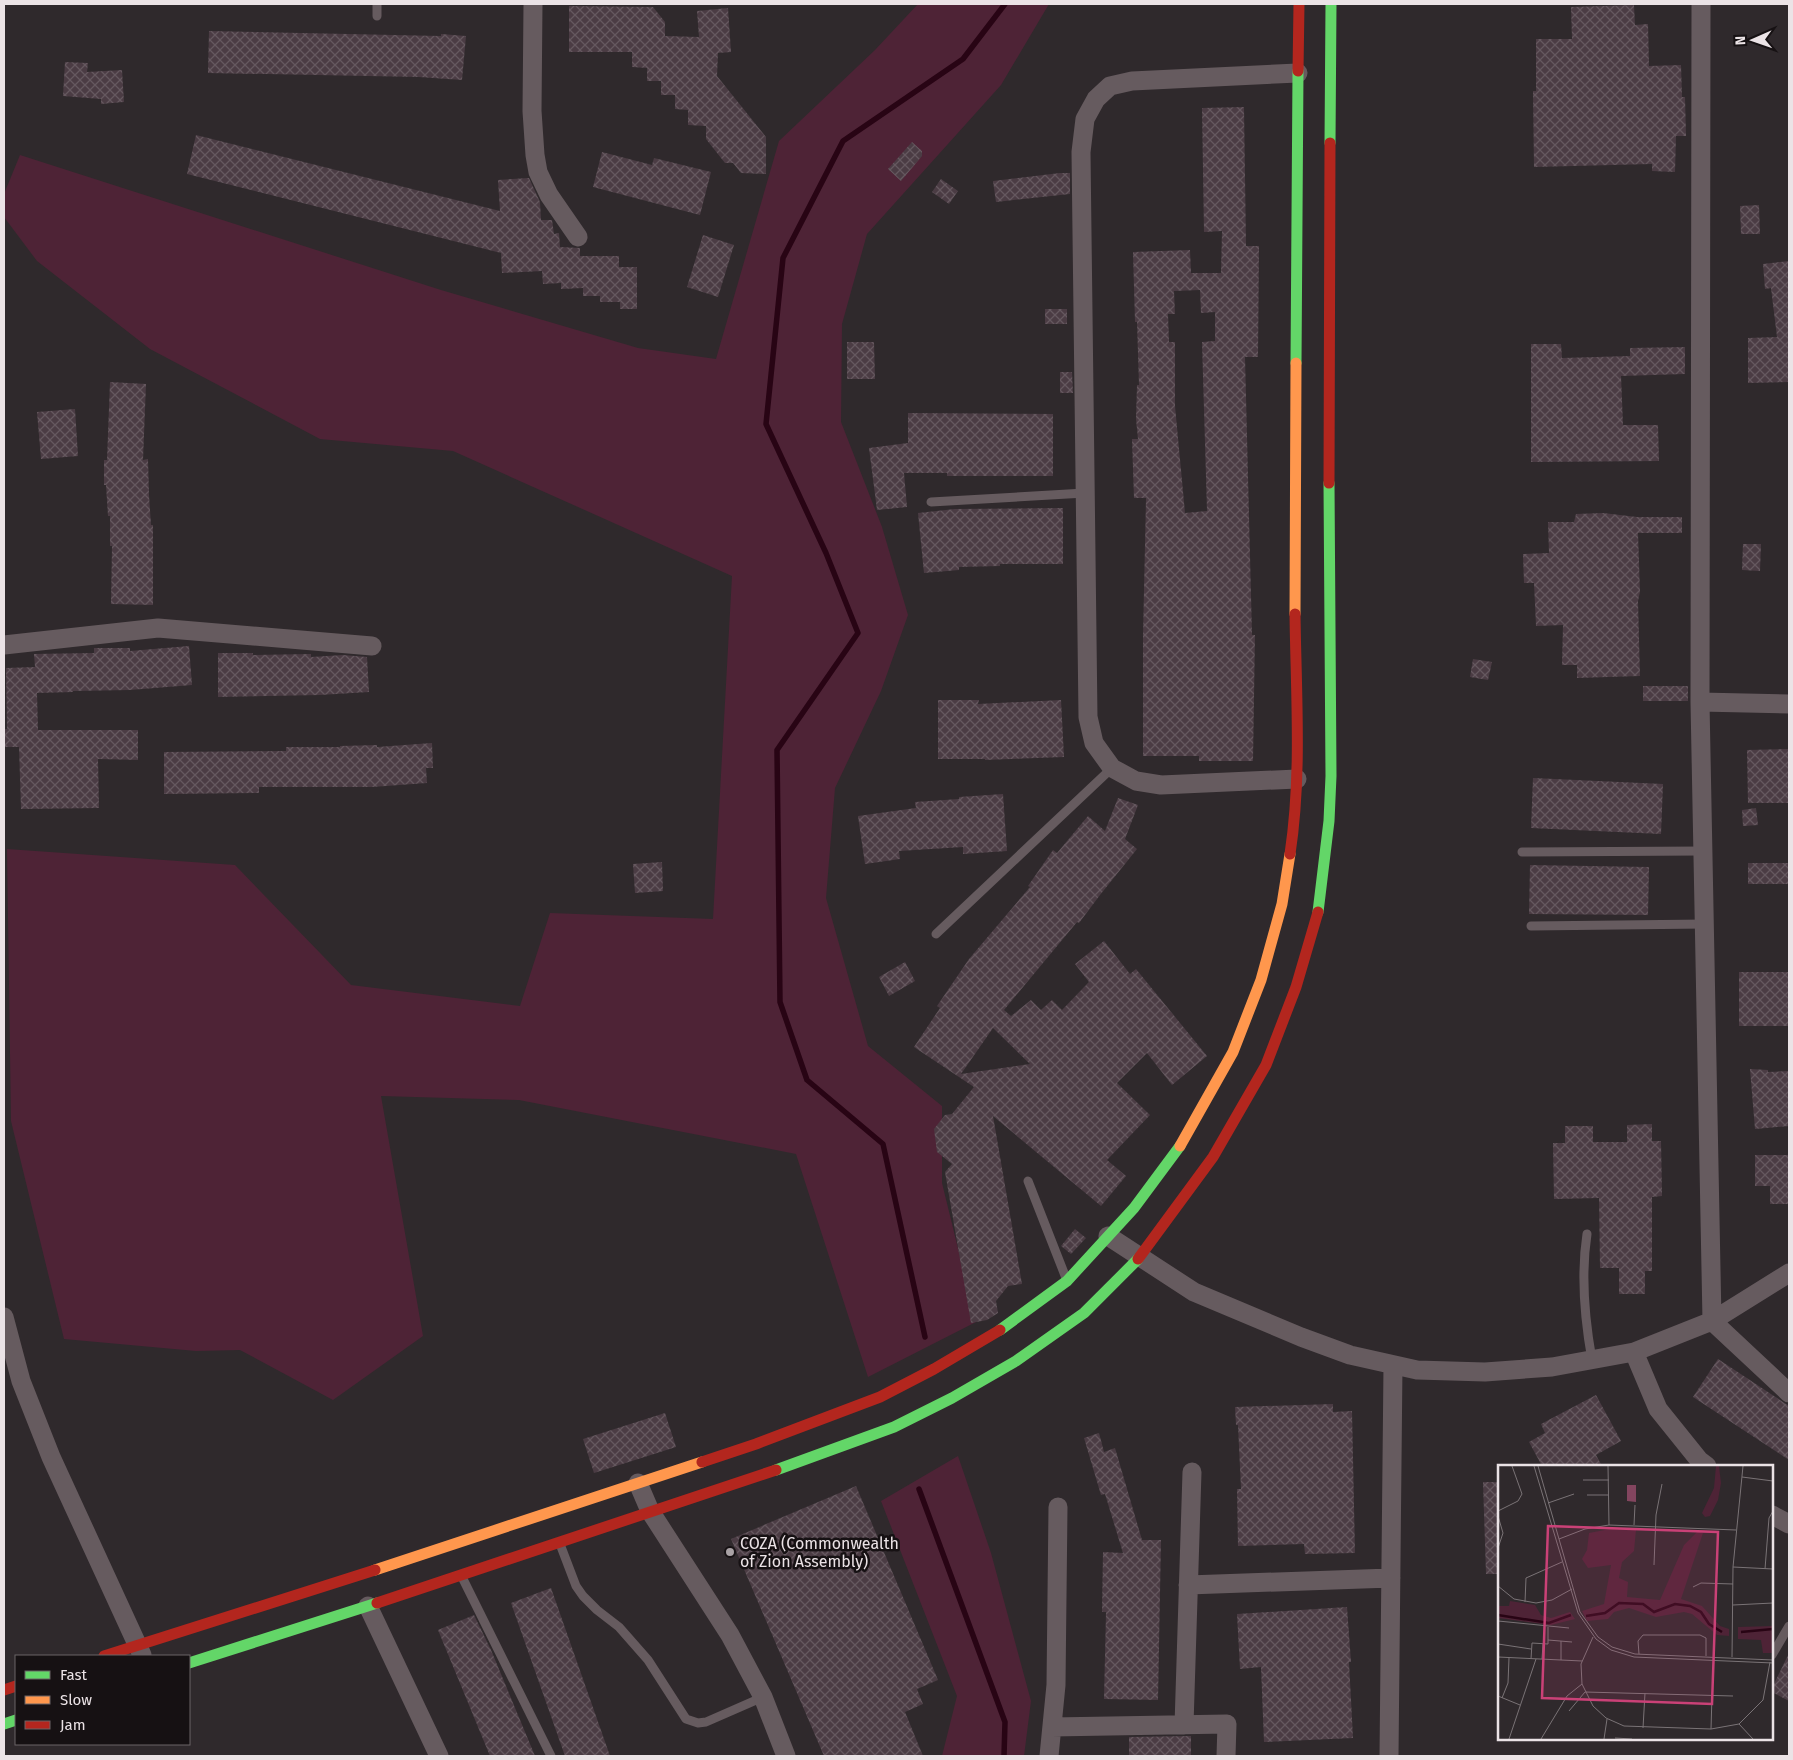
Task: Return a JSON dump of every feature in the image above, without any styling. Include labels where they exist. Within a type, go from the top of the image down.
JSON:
[{"type":"street","points":[[533,4],[532,111],[538,172],[549,195],[578,237]]},
{"type":"street","points":[[111,1655],[139,1651],[756,1444],[880,1397],[934,1369],[1000,1330],[1067,1280],[1134,1208],[1185,1140],[1234,1052],[1261,980],[1282,904],[1295,819],[1297,779],[1294,554],[1298,4]]},
{"type":"street","points":[[190,1664],[763,1475],[894,1427],[952,1398],[1016,1362],[1084,1313],[1139,1258],[1213,1157],[1266,1065],[1296,987],[1319,909],[1329,821],[1331,776],[1328,542],[1331,4]]},
{"type":"street","points":[[1701,4],[1700,702],[1712,1322],[1789,1393]]},
{"type":"street","points":[[1297,779],[1161,785],[1136,780],[1112,768],[1094,743],[1088,717],[1081,152],[1085,119],[1096,99],[1110,86],[1132,81],[1298,74]]},
{"type":"street","points":[[4,645],[158,628],[372,646]]},
{"type":"street","points":[[1700,702],[1789,704]]},
{"type":"street","points":[[1108,1236],[1139,1258],[1194,1292],[1301,1337],[1350,1355],[1417,1370],[1485,1372],[1552,1367],[1634,1352],[1712,1322],[1789,1273]]},
{"type":"street","points":[[4,1317],[24,1390],[51,1457],[139,1651]]},
{"type":"street","points":[[1634,1352],[1658,1409],[1699,1460],[1706,1465]]},
{"type":"street","points":[[1389,1756],[1393,1365]]},
{"type":"street","points":[[1184,1725],[1192,1472]]},
{"type":"street","points":[[638,1483],[650,1511],[730,1635],[763,1697],[786,1756]]},
{"type":"street","points":[[1049,1756],[1056,1685],[1058,1507]]},
{"type":"street","points":[[1773,1516],[1789,1524]]},
{"type":"street","points":[[1188,1585],[1391,1578]]},
{"type":"street","points":[[368,1606],[439,1756]]},
{"type":"street","points":[[1052,1727],[1227,1724],[1226,1756]]},
{"type":"lane","points":[[377,4],[377,16]]},
{"type":"lane","points":[[931,502],[1085,493]]},
{"type":"lane","points":[[936,934],[1112,768]]},
{"type":"lane","points":[[1522,852],[1703,851]]},
{"type":"lane","points":[[1532,926],[1704,924]]},
{"type":"lane","points":[[1028,1181],[1067,1280]]},
{"type":"lane","points":[[1587,1234],[1585,1247],[1586,1326],[1592,1360]]},
{"type":"lane","points":[[559,1542],[576,1586],[597,1610],[619,1627],[648,1660],[686,1718],[698,1724],[706,1722],[763,1697]]},
{"type":"lane","points":[[462,1575],[551,1756]]},
{"type":"lane","points":[[1773,1653],[1789,1626]]},
{"type":"shaded area","points":[[918,4],[1049,4],[1001,85],[867,234],[842,324],[841,422],[882,527],[908,615],[881,691],[835,788],[826,898],[868,1046],[942,1106],[942,1183],[976,1322],[868,1377],[796,1154],[519,1100],[381,1096],[423,1336],[333,1400],[240,1350],[196,1351],[64,1339],[11,1121],[7,849],[235,865],[351,985],[520,1006],[550,913],[713,919],[732,576],[453,451],[320,439],[150,349],[37,261],[4,217],[4,194],[20,155],[441,290],[638,348],[716,359],[779,141],[875,50]]},
{"type":"shaded area","points":[[958,1456],[991,1553],[1031,1701],[1024,1756],[942,1756],[957,1696],[881,1501]]},
{"type":"building","points":[[1634,5],[1635,25],[1648,24],[1649,66],[1681,65],[1682,97],[1685,97],[1686,136],[1676,136],[1675,172],[1652,171],[1652,164],[1534,167],[1533,91],[1536,91],[1536,39],[1572,39],[1571,7]]},
{"type":"building","points":[[569,6],[653,7],[665,22],[665,36],[699,37],[697,11],[728,8],[731,52],[718,53],[717,76],[766,137],[766,174],[741,173],[733,163],[725,163],[706,139],[706,126],[688,125],[688,110],[675,109],[675,95],[661,95],[661,81],[647,81],[647,68],[632,67],[632,52],[569,52]]},
{"type":"building","points":[[209,31],[441,36],[441,34],[466,36],[462,80],[419,77],[208,73]]},
{"type":"building","points":[[65,62],[88,63],[87,72],[122,70],[124,102],[101,104],[101,99],[63,96]]},
{"type":"building","points":[[1244,107],[1246,246],[1259,246],[1258,357],[1245,357],[1252,635],[1255,635],[1253,761],[1199,761],[1199,756],[1143,756],[1146,498],[1134,498],[1132,439],[1138,439],[1136,419],[1137,385],[1139,385],[1133,252],[1190,250],[1191,273],[1221,273],[1222,231],[1204,232],[1202,108]],"holes":[[[1200,290],[1201,313],[1215,312],[1215,341],[1202,342],[1207,511],[1185,513],[1175,406],[1175,342],[1169,342],[1168,314],[1175,314],[1174,291]]]},
{"type":"building","points":[[196,135],[500,211],[498,180],[529,178],[540,202],[541,220],[552,220],[554,234],[559,233],[560,247],[580,248],[580,256],[619,256],[619,267],[637,267],[637,309],[620,309],[620,302],[600,302],[600,296],[583,296],[583,288],[561,289],[561,283],[543,284],[542,271],[502,273],[501,253],[187,174]]},
{"type":"building","points":[[912,142],[922,151],[922,156],[901,181],[888,169]]},
{"type":"building","points":[[602,152],[652,165],[654,158],[711,172],[700,215],[593,187]]},
{"type":"building","points":[[1070,173],[1070,194],[996,202],[993,181]]},
{"type":"building","points":[[941,179],[958,191],[949,204],[932,192]]},
{"type":"building","points":[[1759,205],[1760,234],[1741,234],[1740,206]]},
{"type":"building","points":[[703,235],[734,245],[718,297],[687,287]]},
{"type":"building","points":[[1789,261],[1789,382],[1748,383],[1748,338],[1777,337],[1771,288],[1765,289],[1763,264]]},
{"type":"building","points":[[1045,309],[1067,309],[1067,324],[1045,324]]},
{"type":"building","points":[[847,342],[874,342],[875,379],[847,379]]},
{"type":"building","points":[[1531,344],[1561,344],[1562,358],[1630,356],[1630,348],[1685,347],[1685,374],[1621,376],[1623,425],[1658,425],[1659,461],[1531,462]]},
{"type":"building","points":[[1060,372],[1072,372],[1073,393],[1060,393]]},
{"type":"building","points":[[110,382],[146,384],[143,460],[148,459],[151,525],[153,525],[153,605],[111,604],[112,546],[110,546],[110,516],[108,516],[106,485],[104,485],[104,460],[107,460]]},
{"type":"building","points":[[75,409],[78,456],[41,459],[37,412]]},
{"type":"building","points":[[908,413],[1053,414],[1053,476],[947,476],[947,473],[904,473],[907,507],[877,510],[869,448],[908,443]]},
{"type":"building","points":[[1063,508],[1063,564],[1000,564],[1000,566],[959,567],[959,570],[924,573],[918,513],[955,509]]},
{"type":"building","points":[[1603,513],[1637,517],[1682,517],[1682,533],[1638,533],[1640,676],[1577,678],[1577,665],[1562,665],[1563,625],[1536,626],[1534,583],[1524,583],[1523,554],[1549,553],[1548,522],[1574,522],[1576,514]]},
{"type":"building","points":[[1743,544],[1761,544],[1760,571],[1742,570]]},
{"type":"building","points":[[189,646],[192,685],[130,690],[37,693],[38,730],[138,730],[138,760],[98,759],[99,808],[21,809],[19,747],[4,747],[4,729],[7,729],[6,668],[35,667],[34,654],[94,653],[94,648],[130,648],[130,651]]},
{"type":"building","points":[[218,653],[253,653],[253,655],[311,654],[311,657],[343,655],[367,657],[369,692],[218,697]]},
{"type":"building","points":[[1473,659],[1492,662],[1488,680],[1470,677]]},
{"type":"building","points":[[1643,686],[1688,686],[1688,701],[1643,701]]},
{"type":"building","points":[[938,700],[979,700],[978,704],[1061,700],[1064,757],[985,760],[938,759]]},
{"type":"building","points":[[432,743],[433,768],[426,768],[427,783],[372,787],[259,787],[259,793],[164,794],[164,752],[286,751],[286,747],[377,745],[377,747]]},
{"type":"building","points":[[1789,749],[1789,803],[1748,803],[1747,750]]},
{"type":"building","points":[[1533,778],[1663,784],[1661,834],[1531,828]]},
{"type":"building","points":[[1003,794],[1007,851],[963,854],[963,847],[899,851],[900,859],[865,864],[858,816],[916,808],[915,802]]},
{"type":"building","points":[[1118,798],[1138,805],[1125,839],[1137,849],[1079,923],[1077,922],[1004,1010],[1011,1016],[1031,1000],[1041,1010],[1052,1000],[1062,1010],[1089,982],[1075,964],[1104,941],[1130,974],[1136,969],[1207,1056],[1172,1085],[1147,1053],[1117,1083],[1150,1115],[1107,1160],[1126,1176],[1101,1206],[993,1116],[1022,1284],[1008,1286],[996,1301],[998,1313],[987,1320],[971,1323],[945,1172],[952,1164],[937,1152],[934,1129],[945,1115],[952,1114],[974,1087],[914,1047],[940,1008],[937,1006],[969,959],[1030,887],[1028,886],[1053,850],[1057,853],[1088,816],[1105,831]],"holes":[[[993,1028],[1030,1064],[961,1074]]]},
{"type":"building","points":[[1756,808],[1758,825],[1743,826],[1742,810]]},
{"type":"building","points":[[662,862],[663,891],[635,893],[633,864]]},
{"type":"building","points":[[1748,863],[1789,863],[1789,884],[1748,884]]},
{"type":"building","points":[[1530,865],[1649,867],[1648,915],[1529,914]]},
{"type":"building","points":[[905,962],[915,981],[889,996],[879,977]]},
{"type":"building","points":[[1739,972],[1789,972],[1789,1026],[1739,1026]]},
{"type":"building","points":[[1750,1069],[1768,1070],[1768,1072],[1789,1071],[1789,1126],[1755,1129]]},
{"type":"building","points":[[1652,1124],[1652,1141],[1661,1141],[1662,1196],[1652,1197],[1652,1271],[1645,1271],[1645,1294],[1619,1294],[1619,1268],[1600,1268],[1599,1198],[1554,1199],[1553,1143],[1565,1143],[1565,1126],[1593,1126],[1593,1142],[1627,1142],[1627,1125]]},
{"type":"building","points":[[1755,1155],[1789,1155],[1789,1204],[1770,1204],[1770,1186],[1755,1186]]},
{"type":"building","points":[[1075,1229],[1086,1238],[1071,1254],[1061,1246]]},
{"type":"building","points":[[1718,1359],[1789,1406],[1789,1460],[1693,1397]]},
{"type":"building","points":[[1596,1395],[1621,1441],[1596,1455],[1601,1465],[1541,1465],[1529,1442],[1545,1433],[1541,1424]]},
{"type":"building","points":[[1333,1404],[1333,1412],[1352,1411],[1355,1553],[1305,1554],[1304,1544],[1238,1546],[1237,1489],[1241,1489],[1238,1425],[1236,1425],[1235,1407]]},
{"type":"building","points":[[665,1413],[676,1447],[594,1473],[583,1439]]},
{"type":"building","points":[[1099,1433],[1104,1452],[1115,1448],[1142,1540],[1161,1540],[1158,1700],[1104,1699],[1106,1612],[1102,1612],[1103,1552],[1123,1553],[1105,1494],[1101,1495],[1084,1438]]},
{"type":"building","points":[[1483,1482],[1498,1482],[1498,1574],[1486,1574]]},
{"type":"building","points":[[856,1486],[938,1680],[917,1689],[923,1704],[905,1712],[923,1756],[824,1756],[731,1539]]},
{"type":"building","points":[[551,1588],[610,1756],[565,1756],[511,1603]]},
{"type":"building","points":[[1347,1607],[1353,1738],[1264,1742],[1261,1667],[1240,1669],[1237,1614]]},
{"type":"building","points":[[474,1615],[491,1650],[535,1756],[490,1756],[438,1630]]},
{"type":"building","points":[[1789,1653],[1789,1701],[1773,1693],[1773,1686]]},
{"type":"building","points":[[1191,1736],[1191,1756],[1129,1756],[1129,1737]]},
{"type":"waterway","points":[[925,1337],[883,1144],[807,1080],[780,1002],[777,750],[858,633],[826,553],[766,424],[783,258],[843,141],[963,59],[1005,4]]},
{"type":"waterway","points":[[919,1489],[1005,1722],[1004,1756]]},
{"type":"traffic: fast","points":[[1330,143],[1331,4]]},
{"type":"traffic: fast","points":[[1296,363],[1298,71]]},
{"type":"traffic: fast","points":[[1318,912],[1329,821],[1331,776],[1329,483]]},
{"type":"traffic: fast","points":[[1000,1330],[1067,1281],[1134,1208],[1180,1146]]},
{"type":"traffic: fast","points":[[776,1470],[894,1427],[952,1398],[1016,1361],[1084,1313],[1138,1259]]},
{"type":"traffic: fast","points":[[190,1663],[377,1603]]},
{"type":"traffic: fast","points":[[4,1724],[15,1720]]},
{"type":"traffic: slow","points":[[1295,614],[1296,363]]},
{"type":"traffic: slow","points":[[1180,1146],[1233,1052],[1261,980],[1282,904],[1290,854]]},
{"type":"traffic: slow","points":[[375,1570],[702,1462]]},
{"type":"traffic: jam","points":[[1298,71],[1299,4]]},
{"type":"traffic: jam","points":[[1329,483],[1330,143]]},
{"type":"traffic: jam","points":[[1290,854],[1294,824],[1297,764],[1295,614]]},
{"type":"traffic: jam","points":[[1138,1259],[1213,1157],[1266,1065],[1296,987],[1318,912]]},
{"type":"traffic: jam","points":[[702,1462],[756,1444],[880,1397],[934,1369],[1000,1330]]},
{"type":"traffic: jam","points":[[377,1603],[776,1470]]},
{"type":"traffic: jam","points":[[107,1655],[375,1570]]},
{"type":"traffic: jam","points":[[4,1690],[15,1686]]},
{"type":"place","name":"COZA (Commonwealth of Zion Assembly)","points":[[730,1552]]}]
